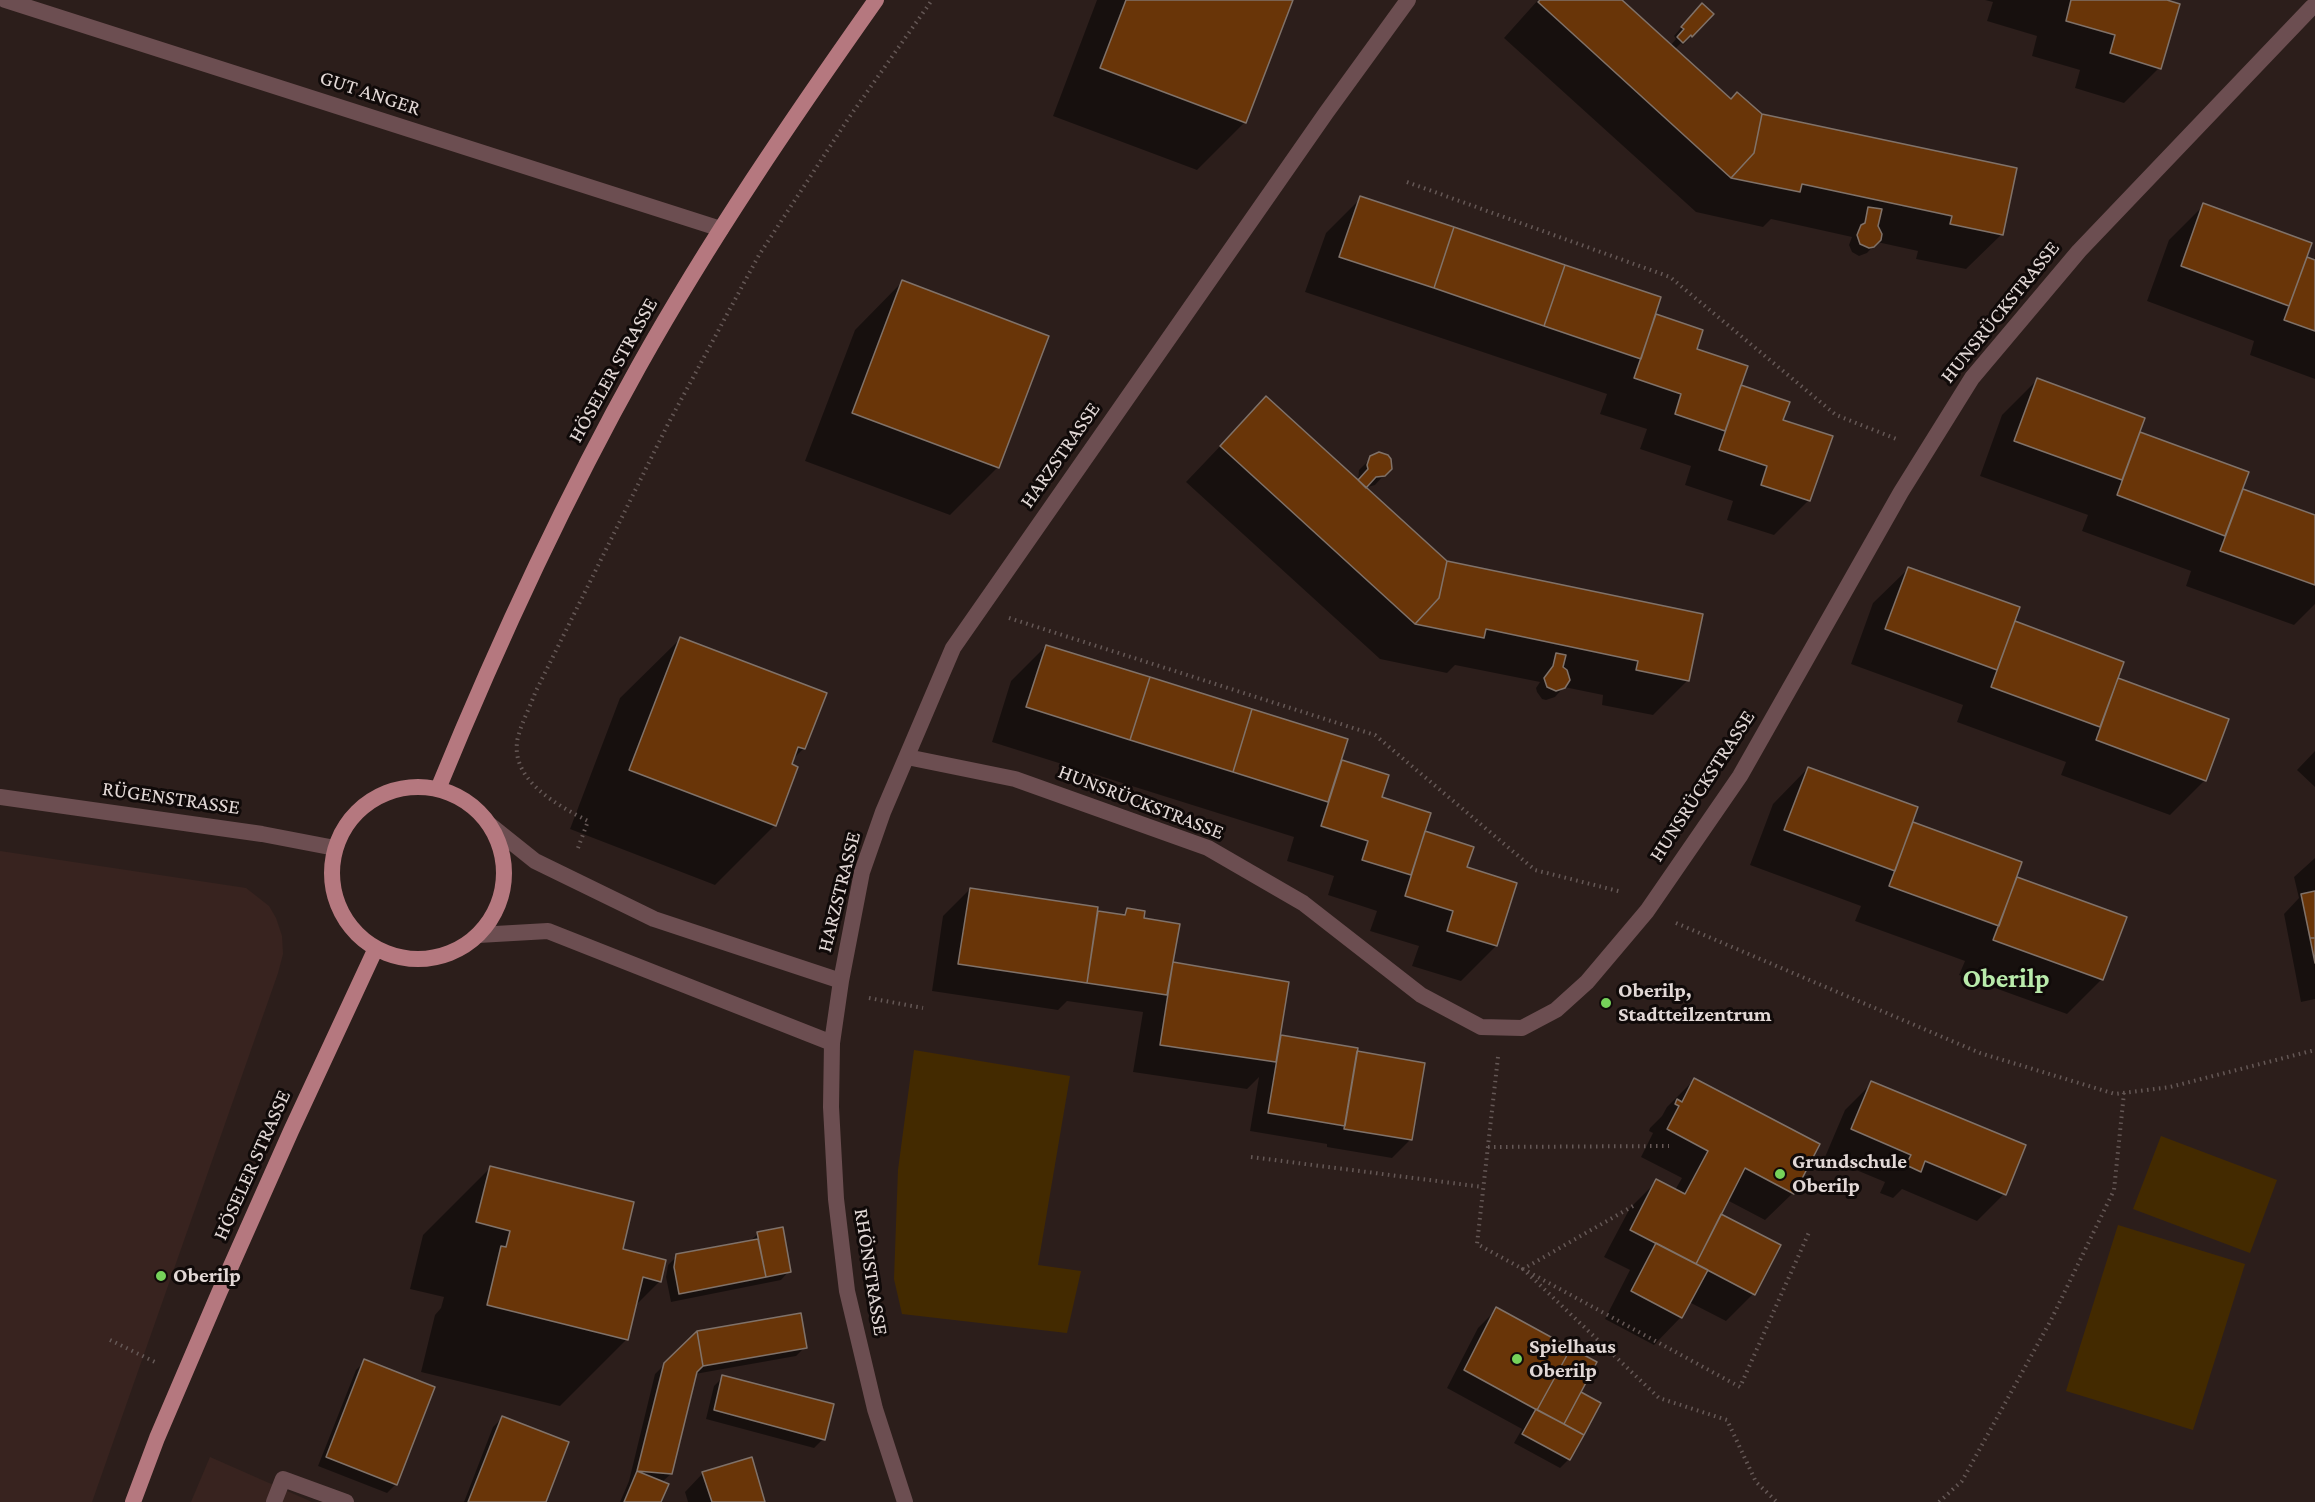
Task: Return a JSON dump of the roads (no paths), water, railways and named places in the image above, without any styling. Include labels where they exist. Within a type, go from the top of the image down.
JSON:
[{"type":"main road","name":"HÖSELER STRASSE","points":[[438,789],[465,723],[556,522],[639,366],[721,229],[787,126],[876,0]]},
{"type":"main road","points":[[428,786],[452,793],[473,806],[490,825],[500,847],[504,870],[501,894],[493,916],[478,935],[459,949],[437,957],[414,960],[390,955],[367,944],[350,926],[337,904],[332,879],[335,848],[342,830],[358,810],[379,796],[402,787],[428,786]]},
{"type":"main road","name":"HÖSELER STRASSE","points":[[134,1502],[157,1438],[219,1293],[376,948]]},
{"type":"street","name":"GUT ANGER","points":[[5,0],[721,229]]},
{"type":"street","name":"HARZSTRASSE","points":[[836,1013],[862,872],[883,812],[953,648],[1326,113],[1408,0]]},
{"type":"street","name":"HUNSRÜCKSTRASSE","points":[[907,757],[1015,779],[1208,848],[1303,903],[1421,995],[1481,1027],[1522,1028],[1556,1010],[1587,982],[1651,906],[1740,776],[1926,450],[1972,378],[2079,251],[2311,5]]},
{"type":"street","name":"RÜGENSTRASSE","points":[[0,797],[262,834],[335,848]]},
{"type":"street","name":"HARZSTRASSE","points":[[490,825],[535,861],[654,920],[841,981]]},
{"type":"street","points":[[478,935],[548,931],[832,1043]]},
{"type":"street","name":"RHÖNSTRASSE","points":[[836,1013],[832,1043],[831,1107],[835,1187],[848,1291],[875,1408],[905,1502]]},
{"type":"street","points":[[274,1502],[283,1479],[346,1502]]},
{"type":"place","name":"Oberilp, Stadtteilzentrum","points":[[1606,1003]]},
{"type":"place","name":"Grundschule Oberilp","points":[[1780,1174]]},
{"type":"place","name":"Oberilp","points":[[161,1276]]},
{"type":"place","name":"Spielhaus Oberilp","points":[[1517,1359]]},
{"type":"district","name":"Oberilp","points":[[2006,979]]}]
